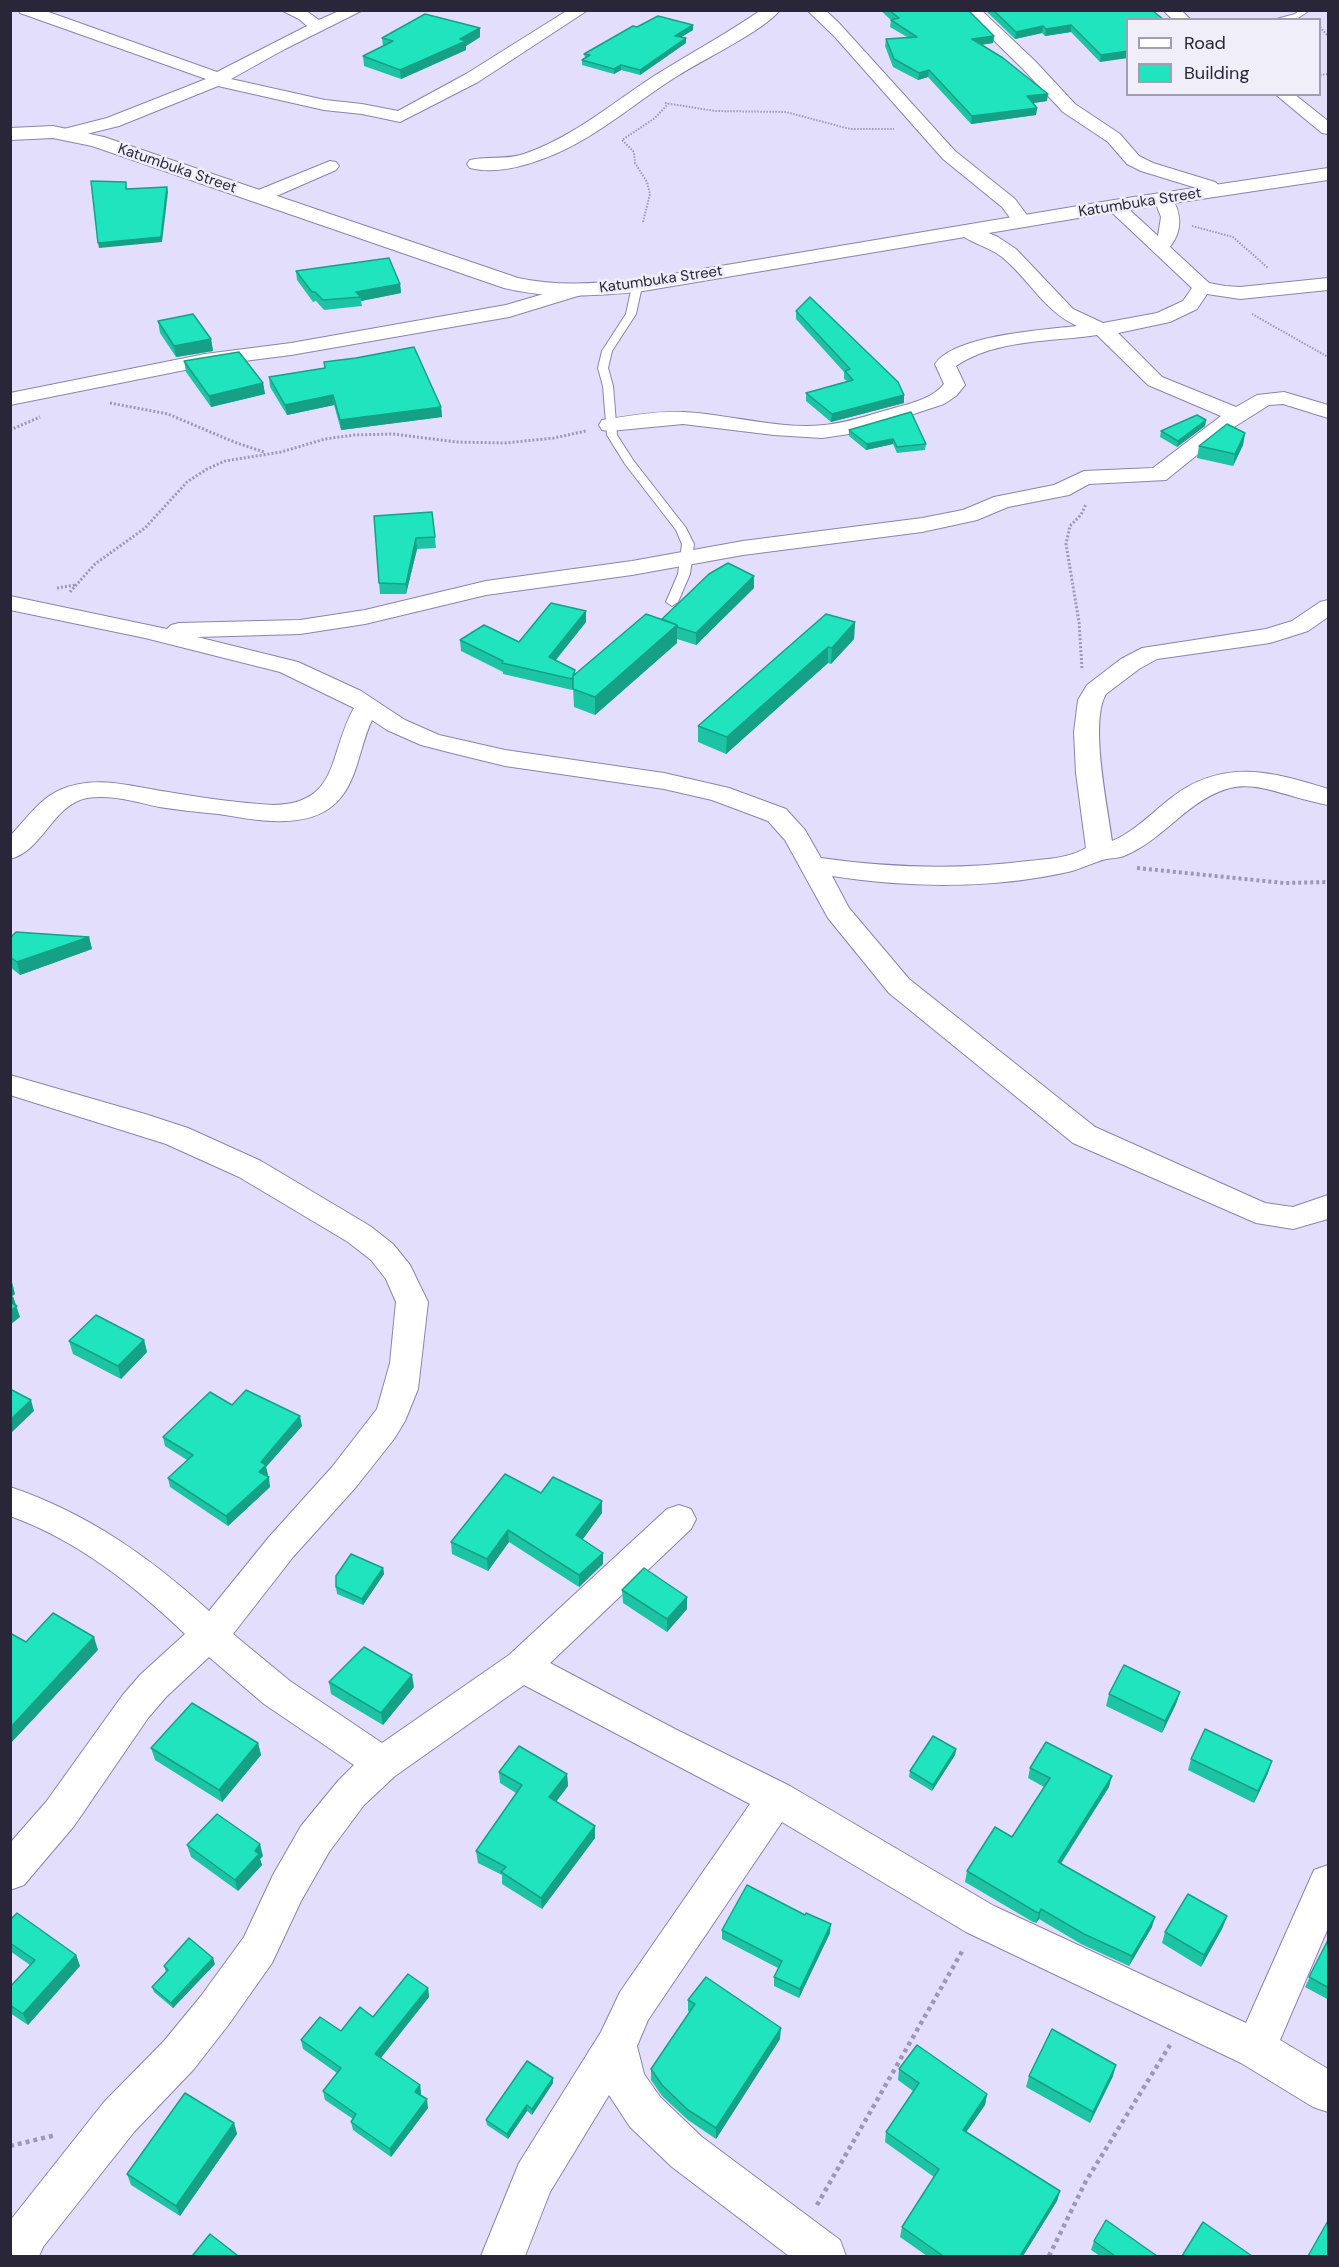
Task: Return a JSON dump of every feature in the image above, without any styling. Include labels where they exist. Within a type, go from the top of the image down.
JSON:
[{"type":"main road","name":"Katumbuka Street","points":[[10,134],[66,134],[133,153],[462,268],[539,289],[574,291],[637,286],[1114,206],[1329,174]]},
{"type":"street","points":[[26,10],[216,77],[223,76]]},
{"type":"street","points":[[289,10],[305,16],[318,28]]},
{"type":"street","points":[[66,134],[124,118],[200,89],[279,45],[356,10]]},
{"type":"street","points":[[223,76],[223,82],[231,85],[285,94],[324,105],[358,108],[400,117],[472,78],[580,10]]},
{"type":"street","points":[[476,164],[497,166],[514,163],[556,148],[687,62],[772,10]]},
{"type":"street","points":[[815,10],[850,43],[923,127],[972,176],[1016,210],[1023,222]]},
{"type":"street","points":[[971,10],[1029,65],[1069,108],[1114,138],[1137,163],[1209,186],[1216,191]]},
{"type":"street","points":[[1286,96],[1329,129]]},
{"type":"street","points":[[258,197],[330,166]]},
{"type":"street","points":[[1161,247],[1168,237],[1171,222],[1163,199]]},
{"type":"street","points":[[1114,206],[1209,289],[1240,293],[1320,285]]},
{"type":"street","points":[[967,231],[991,241],[1009,253],[1066,313],[1103,330],[1155,381],[1236,415]]},
{"type":"street","points":[[10,398],[539,289]]},
{"type":"street","points":[[610,425],[683,418],[807,432],[848,428],[910,410],[949,392],[955,385],[945,364],[954,356],[1012,340],[1103,330],[1182,309],[1197,301],[1209,289]]},
{"type":"street","points":[[10,398],[205,360],[291,349],[420,325],[509,312],[574,291]]},
{"type":"street","points":[[145,632],[300,627],[365,617],[486,588],[619,570],[793,540],[922,525],[959,517],[1002,502],[1054,492],[1084,478],[1158,475],[1236,415],[1264,399],[1275,398],[1329,412]]},
{"type":"street","points":[[10,603],[74,615],[290,667],[352,696],[396,725],[430,740],[505,758],[637,776],[720,794],[781,818],[796,836],[814,865],[825,892],[838,912],[899,986],[1084,1135],[1257,1212],[1282,1220],[1311,1216],[1329,1206]]},
{"type":"street","points":[[1100,851],[1088,762],[1087,732],[1090,700],[1106,681],[1151,653],[1270,636],[1299,626],[1329,607]]},
{"type":"street","points":[[10,851],[21,843],[56,804],[81,792],[114,791],[261,812],[307,809],[327,798],[332,791],[340,775],[353,733],[367,707]]},
{"type":"street","points":[[1100,851],[1108,853],[1138,838],[1177,804],[1198,789],[1213,783],[1252,778],[1329,797]]},
{"type":"street","points":[[814,865],[861,873],[941,878],[1051,867],[1089,859],[1100,851]]},
{"type":"street","points":[[10,1085],[177,1136],[250,1169],[359,1234],[382,1252],[399,1274],[412,1302],[406,1363],[393,1412],[362,1455],[282,1546],[210,1634],[153,1686],[135,1707],[60,1814],[10,1872]]},
{"type":"street","points":[[10,1501],[53,1519],[93,1540],[141,1574],[242,1665],[286,1701],[346,1738],[382,1764]]},
{"type":"street","points":[[16,2256],[34,2224],[119,2117],[179,2055],[215,2010],[258,1950],[287,1888],[315,1839],[351,1793],[382,1764],[522,1666],[679,1519]]},
{"type":"street","points":[[522,1666],[662,1741],[776,1798],[980,1919],[1256,2049],[1329,2092]]},
{"type":"street","points":[[502,2256],[534,2178],[616,2046],[634,2006],[776,1798]]},
{"type":"street","points":[[1256,2049],[1329,1883]]},
{"type":"street","points":[[616,2046],[625,2083],[645,2112],[687,2152],[811,2247]]},
{"type":"lane","points":[[1285,18],[1298,15],[1305,10]]},
{"type":"lane","points":[[637,286],[631,314],[603,360],[610,425],[616,444],[682,530],[688,544],[684,574],[672,602]]},
{"type":"path","points":[[631,100],[716,111],[786,112],[850,129],[911,130],[923,127]]},
{"type":"path","points":[[643,222],[650,194],[647,182],[635,163],[633,152],[622,140],[655,118],[668,104]]},
{"type":"path","points":[[1171,222],[1233,237],[1277,276],[1320,285]]},
{"type":"path","points":[[1209,289],[1278,331],[1329,357]]},
{"type":"path","points":[[107,403],[136,406],[167,414],[230,442],[268,453]]},
{"type":"path","points":[[74,615],[67,611],[66,602],[75,585],[108,553],[144,528],[185,484],[219,463],[288,451],[326,439],[384,434],[485,444],[531,442],[563,438],[610,425]]},
{"type":"path","points":[[1073,484],[1080,491],[1086,507],[1067,532],[1066,553],[1079,622],[1083,687],[1084,693],[1090,700]]},
{"type":"path","points":[[1135,868],[1284,883],[1329,882]]},
{"type":"path","points":[[811,2247],[900,2063],[980,1919]]},
{"type":"path","points":[[1049,2256],[1086,2181],[1188,2016]]},
{"type":"building","points":[[889,10],[968,10],[994,36],[972,39],[1003,58],[1048,94],[1027,96],[1037,108],[972,116],[929,70],[919,73],[894,59],[886,39],[917,37],[891,20],[899,18]]},
{"type":"building","points":[[993,10],[1152,10],[1162,18],[1126,18],[1126,51],[1101,55],[1071,25],[1046,29],[1043,26],[1016,32]]},
{"type":"building","points":[[425,14],[480,28],[460,39],[466,41],[400,70],[363,56],[393,41],[382,38]]},
{"type":"building","points":[[658,16],[693,25],[675,36],[686,38],[640,70],[621,65],[614,69],[582,60],[590,55],[584,54],[633,26],[637,27]]},
{"type":"building","points":[[91,181],[126,182],[126,189],[167,187],[161,237],[98,243]]},
{"type":"building","points":[[389,258],[400,284],[356,292],[361,297],[323,300],[312,292],[296,271]]},
{"type":"building","points":[[810,297],[898,382],[904,395],[832,414],[806,393],[853,380],[845,371],[850,369],[796,311]]},
{"type":"building","points":[[193,314],[211,339],[174,346],[158,321]]},
{"type":"building","points":[[414,347],[441,407],[340,420],[333,395],[285,405],[269,377],[325,368],[324,362]]},
{"type":"building","points":[[239,352],[263,383],[209,396],[184,361]]},
{"type":"building","points":[[911,412],[926,444],[897,447],[893,439],[867,444],[849,430]]},
{"type":"building","points":[[1197,415],[1206,420],[1178,441],[1161,431]]},
{"type":"building","points":[[1227,424],[1245,433],[1235,454],[1199,446]]},
{"type":"building","points":[[432,512],[435,537],[416,538],[406,584],[379,583],[374,516]]},
{"type":"building","points":[[728,563],[754,576],[696,633],[662,619],[709,574]]},
{"type":"building","points":[[551,603],[586,611],[549,657],[575,670],[572,679],[502,663],[503,661],[460,640],[484,625],[519,642]]},
{"type":"building","points":[[646,614],[677,625],[595,697],[573,689],[573,676]]},
{"type":"building","points":[[826,614],[855,622],[832,648],[828,647],[727,737],[698,726]]},
{"type":"building","points":[[16,932],[89,937],[17,962],[10,957],[10,938]]},
{"type":"building","points":[[10,1302],[17,1306],[10,1311]]},
{"type":"building","points":[[96,1315],[144,1340],[118,1366],[69,1341]]},
{"type":"building","points":[[10,1389],[31,1400],[10,1420]]},
{"type":"building","points":[[246,1390],[300,1416],[261,1462],[266,1465],[259,1472],[269,1477],[226,1516],[168,1478],[193,1455],[163,1437],[210,1392],[232,1405]]},
{"type":"building","points":[[505,1474],[541,1493],[553,1477],[602,1501],[576,1535],[603,1553],[579,1575],[508,1530],[487,1559],[451,1542]]},
{"type":"building","points":[[351,1554],[383,1568],[362,1599],[336,1587],[336,1576]]},
{"type":"building","points":[[644,1568],[687,1597],[667,1619],[622,1590]]},
{"type":"building","points":[[53,1613],[94,1637],[10,1728],[10,1633],[26,1642]]},
{"type":"building","points":[[364,1647],[412,1675],[381,1713],[329,1682]]},
{"type":"building","points":[[1124,1665],[1180,1692],[1165,1721],[1109,1694]]},
{"type":"building","points":[[192,1703],[258,1743],[219,1790],[151,1748]]},
{"type":"building","points":[[1205,1729],[1272,1761],[1258,1791],[1191,1759]]},
{"type":"building","points":[[933,1736],[956,1749],[933,1785],[910,1771]]},
{"type":"building","points":[[1046,1742],[1112,1776],[1058,1862],[1155,1917],[1132,1956],[1084,1934],[1041,1909],[1039,1913],[1036,1912],[967,1871],[995,1827],[1012,1837],[1050,1778],[1030,1768]]},
{"type":"building","points":[[519,1746],[567,1774],[549,1797],[595,1826],[541,1898],[501,1872],[506,1867],[476,1851],[522,1785],[499,1772]]},
{"type":"building","points":[[217,1814],[260,1844],[255,1851],[259,1854],[235,1880],[187,1845]]},
{"type":"building","points":[[747,1885],[805,1915],[806,1913],[831,1924],[800,1989],[774,1977],[782,1961],[722,1930]]},
{"type":"building","points":[[1188,1894],[1227,1916],[1204,1955],[1165,1932]]},
{"type":"building","points":[[17,1913],[76,1955],[23,2014],[10,2005],[10,1987],[35,1960],[10,1943],[10,1920]]},
{"type":"building","points":[[189,1938],[213,1958],[171,2003],[152,1987],[168,1970],[164,1966]]},
{"type":"building","points":[[1329,1938],[1329,1988],[1309,1977]]},
{"type":"building","points":[[408,1974],[428,1988],[375,2054],[420,2085],[415,2092],[427,2099],[390,2149],[351,2122],[356,2114],[323,2091],[341,2068],[301,2040],[320,2017],[341,2031],[360,2007],[373,2017]]},
{"type":"building","points":[[706,1977],[781,2028],[716,2128],[688,2110],[662,2085],[651,2069],[695,2004],[688,2000]]},
{"type":"building","points":[[1052,2029],[1116,2065],[1093,2112],[1029,2076]]},
{"type":"building","points":[[917,2045],[987,2094],[963,2130],[1060,2191],[1020,2256],[943,2256],[902,2227],[939,2169],[886,2132],[919,2083],[899,2069]]},
{"type":"building","points":[[527,2061],[553,2078],[532,2109],[527,2105],[507,2134],[486,2120]]},
{"type":"building","points":[[185,2093],[234,2123],[176,2206],[127,2174]]},
{"type":"building","points":[[1329,2219],[1329,2256],[1308,2256]]},
{"type":"building","points":[[1106,2220],[1157,2256],[1115,2256],[1094,2241]]},
{"type":"building","points":[[1203,2222],[1252,2256],[1182,2256]]},
{"type":"building","points":[[210,2234],[237,2255],[194,2256]]}]
